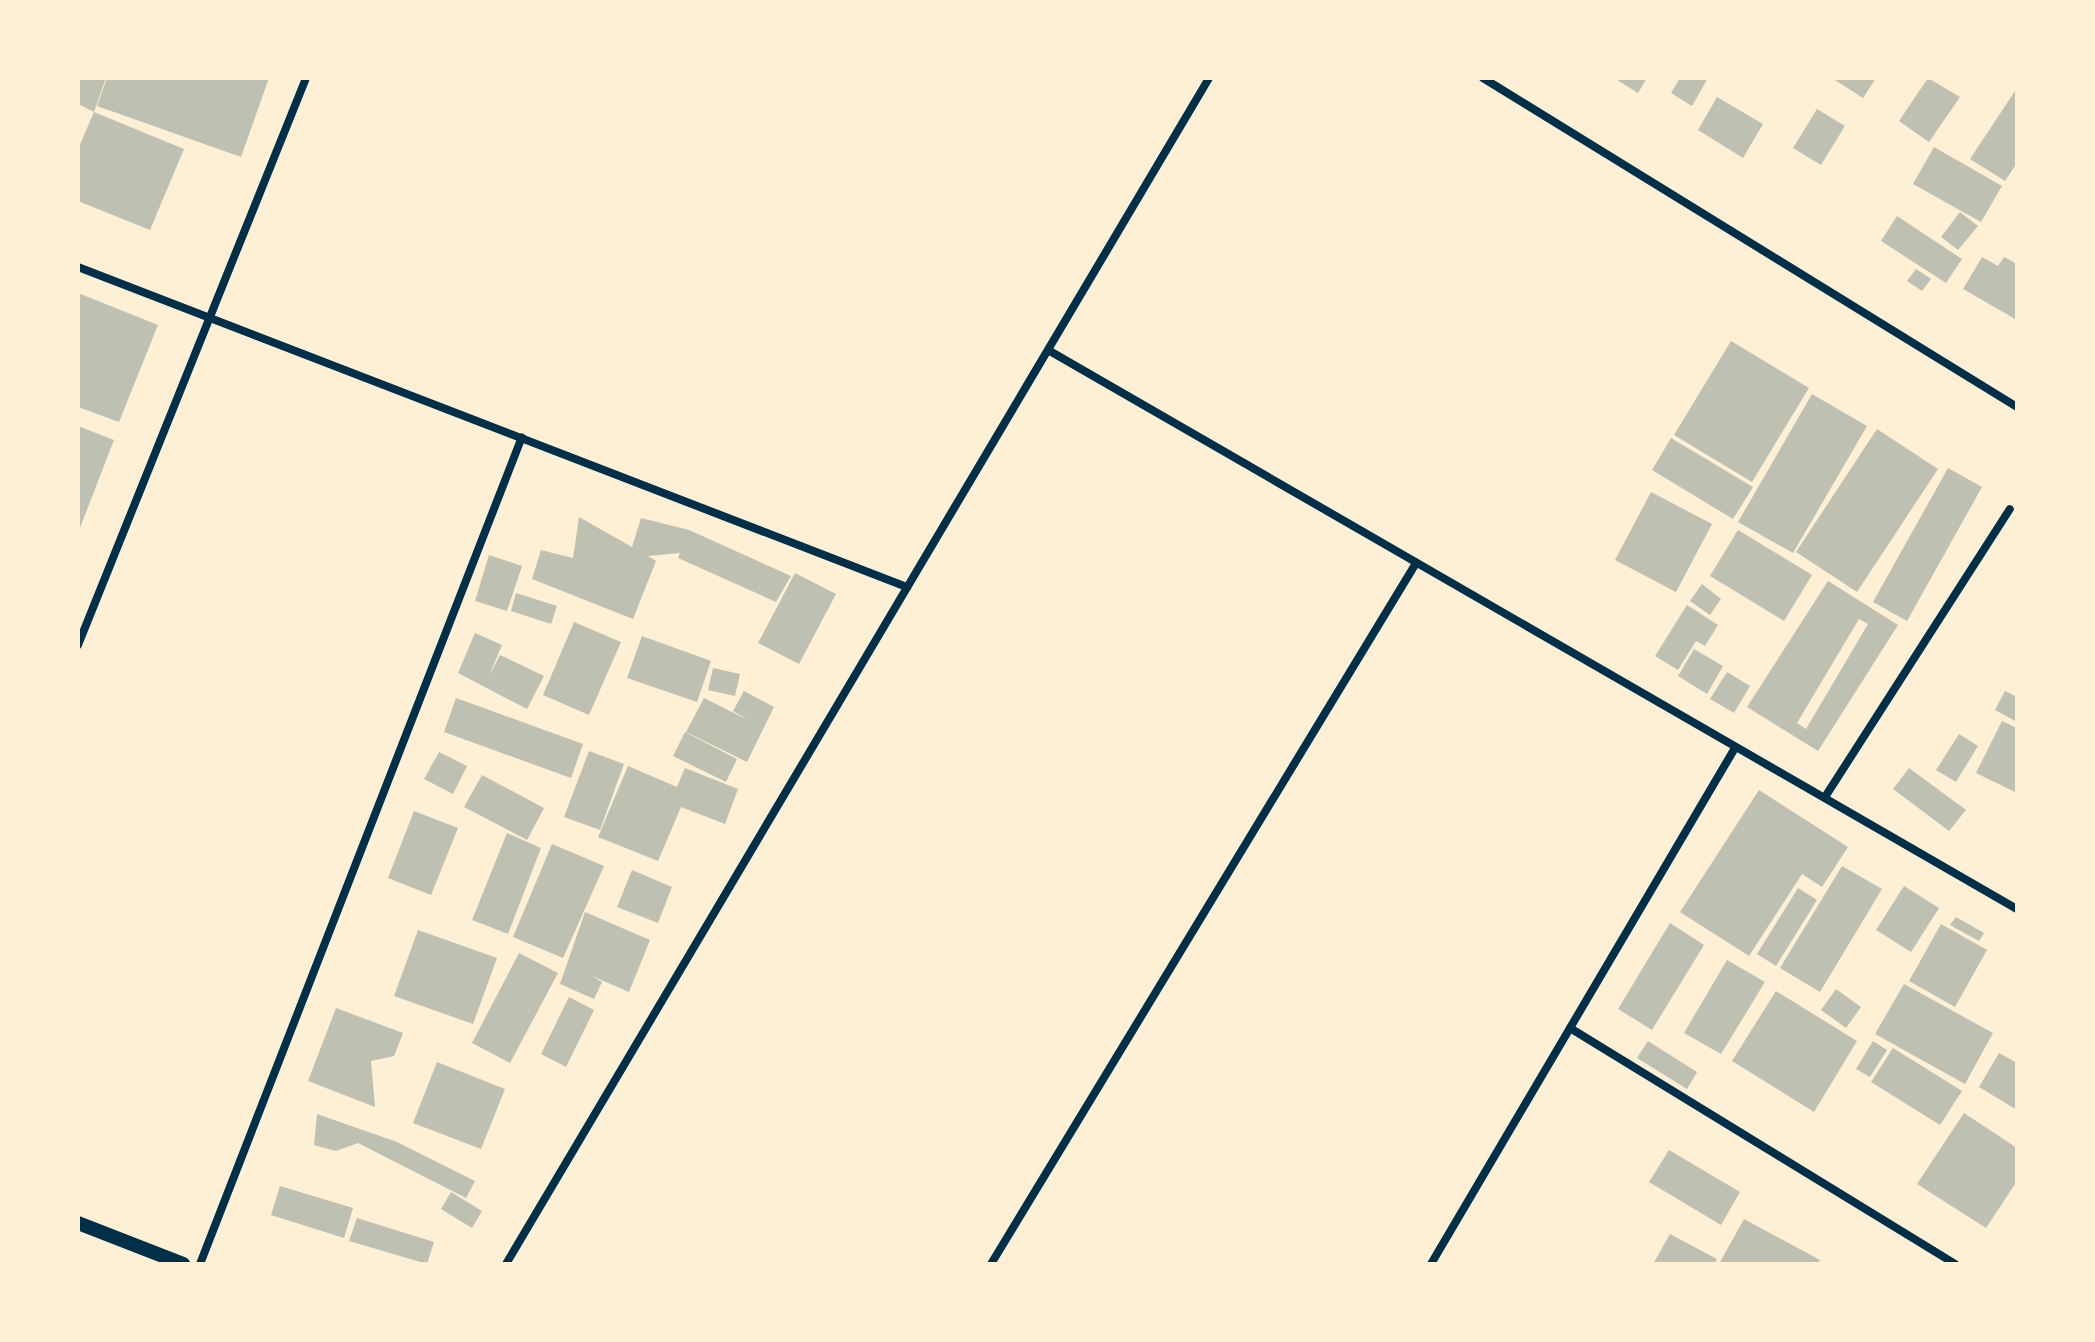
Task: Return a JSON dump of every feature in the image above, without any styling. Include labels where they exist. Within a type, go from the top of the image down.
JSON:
[{"type":"street","points":[[78,645],[306,78]]},
{"type":"street","points":[[506,1264],[1209,78]]},
{"type":"street","points":[[1483,78],[2017,407]]},
{"type":"street","points":[[78,267],[907,587]]},
{"type":"street","points":[[1048,350],[2017,909]]},
{"type":"street","points":[[200,1264],[522,437]]},
{"type":"street","points":[[1825,797],[2010,509]]},
{"type":"street","points":[[991,1264],[1416,563]]},
{"type":"street","points":[[1431,1264],[1735,748]]},
{"type":"street","points":[[1570,1028],[1955,1264]]},
{"type":"street","points":[[78,1223],[183,1264]]},
{"type":"building","points":[[78,78],[106,78],[94,112],[78,104]]},
{"type":"building","points":[[107,78],[269,78],[241,157],[97,106]]},
{"type":"building","points":[[1614,78],[1647,78],[1638,93]]},
{"type":"building","points":[[1680,78],[1708,78],[1692,106],[1671,93]]},
{"type":"building","points":[[1832,78],[1876,78],[1863,98]]},
{"type":"building","points":[[1928,78],[1960,97],[1929,142],[1899,121]]},
{"type":"building","points":[[2017,88],[2017,163],[2005,181],[1970,159]]},
{"type":"building","points":[[1717,97],[1763,124],[1743,158],[1698,130]]},
{"type":"building","points":[[1817,109],[1845,126],[1821,165],[1793,148]]},
{"type":"building","points":[[94,112],[184,149],[150,230],[78,201],[78,149]]},
{"type":"building","points":[[1934,147],[2002,186],[1981,222],[1913,184]]},
{"type":"building","points":[[1960,212],[1978,226],[1958,250],[1941,237]]},
{"type":"building","points":[[1897,216],[1962,259],[1946,283],[1881,241]]},
{"type":"building","points":[[1982,257],[1998,266],[2004,257],[2017,264],[2017,320],[1963,289]]},
{"type":"building","points":[[1916,269],[1931,279],[1922,291],[1907,281]]},
{"type":"building","points":[[78,293],[158,325],[119,422],[78,407]]},
{"type":"building","points":[[1731,341],[1809,388],[1752,482],[1674,435]]},
{"type":"building","points":[[1812,394],[1867,426],[1793,553],[1738,522]]},
{"type":"building","points":[[78,426],[114,440],[78,533]]},
{"type":"building","points":[[1877,429],[1938,469],[1857,592],[1796,552]]},
{"type":"building","points":[[1671,438],[1753,487],[1733,519],[1652,470]]},
{"type":"building","points":[[1948,468],[1982,487],[1907,621],[1873,602]]},
{"type":"building","points":[[1651,492],[1712,524],[1676,592],[1615,560]]},
{"type":"building","points":[[579,517],[632,547],[641,518],[689,530],[791,576],[776,602],[678,558],[680,553],[648,556],[656,561],[633,619],[532,579],[541,550],[573,558]]},
{"type":"building","points":[[1738,530],[1812,575],[1784,621],[1710,576]]},
{"type":"building","points":[[489,555],[522,566],[507,611],[475,601]]},
{"type":"building","points":[[795,573],[836,594],[799,664],[758,643]]},
{"type":"building","points":[[1828,581],[1898,625],[1818,751],[1747,707]],"holes":[[[1859,619],[1868,624],[1806,729],[1797,723]]]},
{"type":"building","points":[[1702,584],[1721,599],[1710,615],[1690,601]]},
{"type":"building","points":[[516,593],[557,606],[551,624],[511,611]]},
{"type":"building","points":[[1687,605],[1718,625],[1705,646],[1696,641],[1678,670],[1655,656]]},
{"type":"building","points":[[574,622],[621,642],[589,715],[543,695]]},
{"type":"building","points":[[475,633],[502,645],[489,676],[500,655],[544,676],[527,709],[458,673]]},
{"type":"building","points":[[642,636],[711,661],[697,702],[627,678]]},
{"type":"building","points":[[1694,649],[1723,666],[1707,694],[1678,676]]},
{"type":"building","points":[[713,668],[740,674],[735,696],[708,690]]},
{"type":"building","points":[[1727,672],[1750,686],[1734,713],[1710,699]]},
{"type":"building","points":[[744,691],[774,707],[747,762],[686,732],[704,698],[748,720],[733,711]]},
{"type":"building","points":[[2005,691],[2017,697],[2017,722],[1995,710]]},
{"type":"building","points":[[456,698],[583,744],[571,778],[444,732]]},
{"type":"building","points":[[2002,721],[2017,728],[2017,793],[1976,773]]},
{"type":"building","points":[[685,732],[737,759],[726,782],[673,756]]},
{"type":"building","points":[[1959,734],[1978,746],[1956,782],[1936,770]]},
{"type":"building","points":[[589,751],[624,764],[600,830],[564,817]]},
{"type":"building","points":[[439,752],[467,766],[453,794],[424,779]]},
{"type":"building","points":[[628,766],[677,787],[685,768],[738,789],[725,824],[681,807],[658,861],[598,837]]},
{"type":"building","points":[[1909,768],[1966,810],[1949,831],[1893,789]]},
{"type":"building","points":[[482,775],[544,808],[527,840],[464,807]]},
{"type":"building","points":[[1759,790],[1848,847],[1822,887],[1802,874],[1749,956],[1680,912]]},
{"type":"building","points":[[414,811],[458,828],[431,895],[388,878]]},
{"type":"building","points":[[507,833],[541,848],[508,934],[472,920]]},
{"type":"building","points":[[552,844],[604,866],[563,958],[513,937]]},
{"type":"building","points":[[1842,866],[1882,889],[1820,992],[1780,968]]},
{"type":"building","points":[[632,870],[672,887],[658,923],[617,907]]},
{"type":"building","points":[[1904,886],[1939,908],[1911,952],[1876,930]]},
{"type":"building","points":[[1798,888],[1817,900],[1776,966],[1757,954]]},
{"type":"building","points":[[585,912],[650,940],[629,992],[592,976],[602,982],[594,999],[560,984]]},
{"type":"building","points":[[1956,917],[1984,933],[1979,941],[1950,925]]},
{"type":"building","points":[[1670,923],[1704,945],[1652,1030],[1618,1009]]},
{"type":"building","points":[[1941,924],[1987,950],[1955,1007],[1909,981]]},
{"type":"building","points":[[418,930],[497,958],[473,1024],[394,996]]},
{"type":"building","points":[[519,953],[558,973],[510,1063],[472,1043]]},
{"type":"building","points":[[1727,960],[1765,982],[1721,1054],[1684,1033]]},
{"type":"building","points":[[1904,984],[1993,1033],[1965,1084],[1875,1034]]},
{"type":"building","points":[[1836,989],[1861,1007],[1846,1028],[1821,1010]]},
{"type":"building","points":[[1776,991],[1857,1041],[1814,1112],[1732,1061]]},
{"type":"building","points":[[569,997],[594,1010],[566,1067],[541,1054]]},
{"type":"building","points":[[336,1008],[403,1033],[394,1056],[371,1061],[375,1107],[308,1081]]},
{"type":"building","points":[[1648,1041],[1697,1072],[1687,1089],[1637,1058]]},
{"type":"building","points":[[1873,1041],[1887,1050],[1870,1077],[1856,1069]]},
{"type":"building","points":[[1893,1048],[1962,1091],[1940,1125],[1871,1082]]},
{"type":"building","points":[[1999,1053],[2017,1063],[2017,1110],[1979,1087]]},
{"type":"building","points":[[437,1062],[505,1089],[481,1149],[413,1123]]},
{"type":"building","points":[[1964,1113],[2017,1148],[2017,1181],[1986,1228],[1917,1184]]},
{"type":"building","points":[[317,1114],[397,1142],[475,1181],[466,1198],[358,1143],[336,1151],[314,1145]]},
{"type":"building","points":[[1669,1150],[1740,1192],[1721,1225],[1649,1182]]},
{"type":"building","points":[[280,1186],[353,1208],[344,1238],[271,1215]]},
{"type":"building","points":[[451,1192],[482,1211],[472,1228],[441,1209]]},
{"type":"building","points":[[357,1218],[434,1242],[427,1264],[349,1241]]},
{"type":"building","points":[[1744,1219],[1820,1260],[1818,1264],[1719,1264]]},
{"type":"building","points":[[1670,1234],[1717,1259],[1714,1264],[1653,1264]]}]
